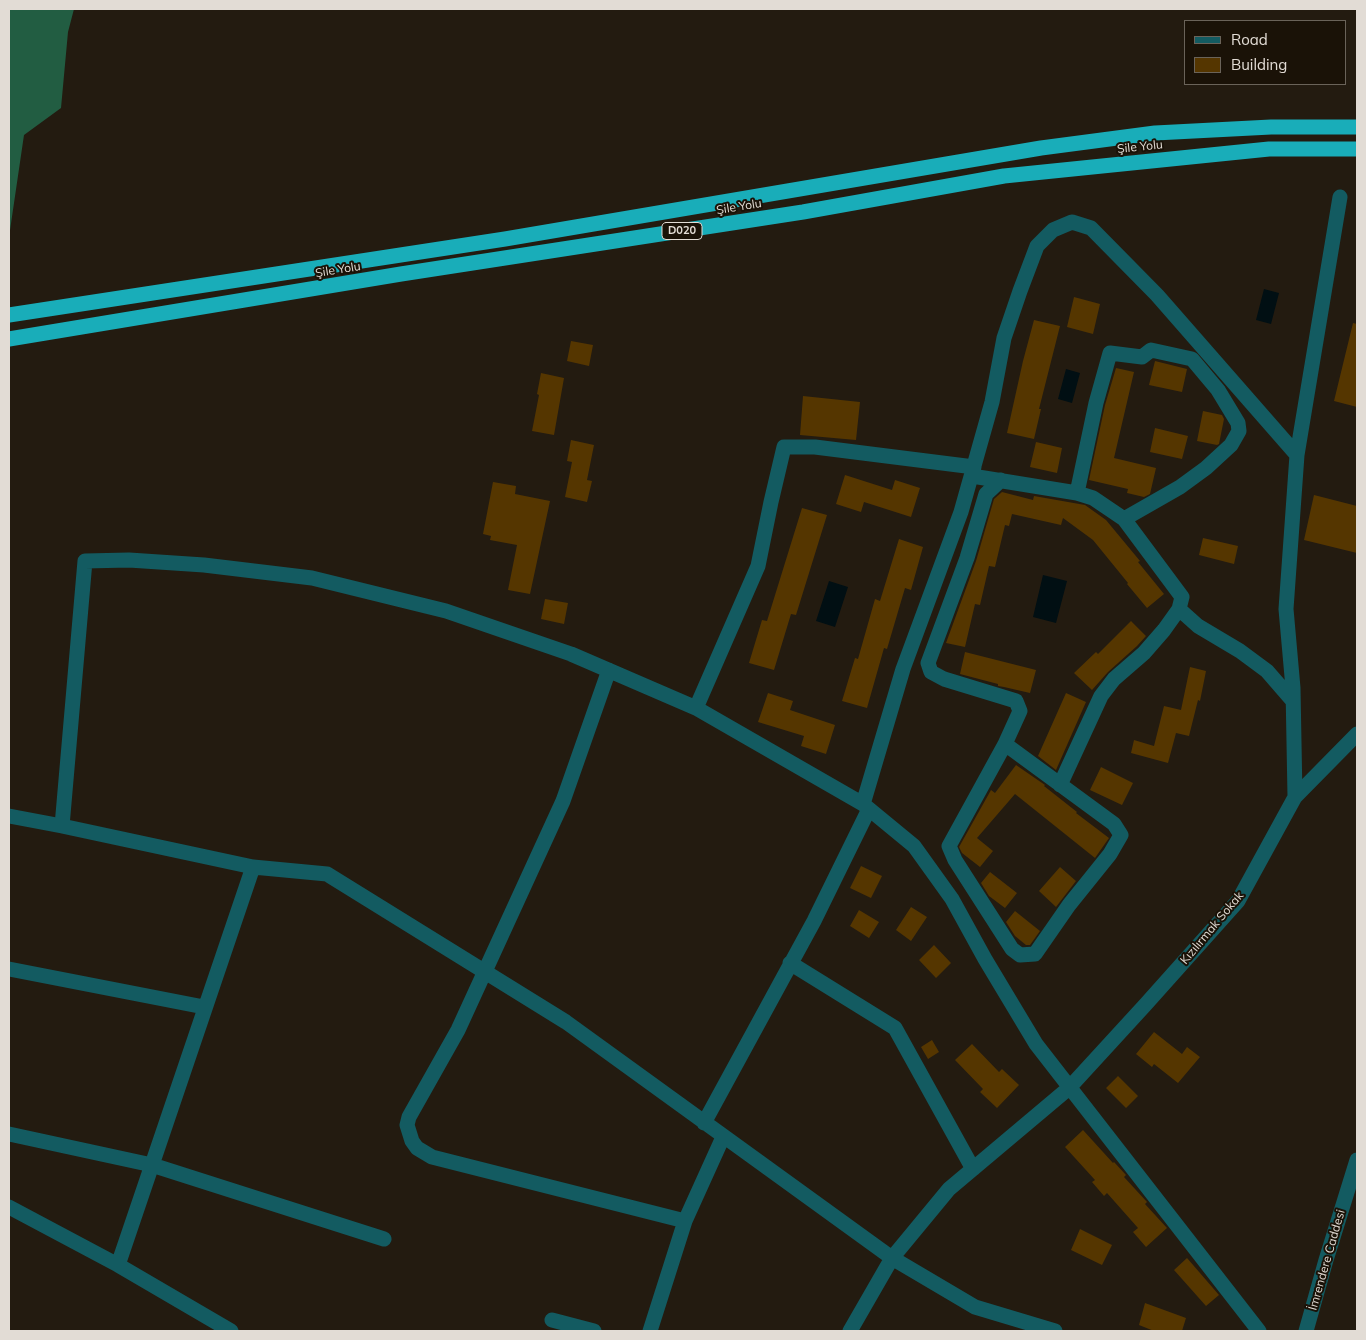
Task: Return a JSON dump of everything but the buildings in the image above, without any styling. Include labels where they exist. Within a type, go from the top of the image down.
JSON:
[{"type":"highway","name":"Şile Yolu","points":[[9,315],[496,240],[1041,148],[1155,133],[1271,127],[1357,126]]},
{"type":"highway","name":"Şile Yolu","points":[[9,339],[401,274],[793,213],[1004,176],[1269,149],[1357,150]]},
{"type":"street","points":[[1295,797],[1293,701],[1286,608],[1290,531],[1297,455],[1340,197]]},
{"type":"street","points":[[704,1124],[814,921],[866,806],[903,669],[962,512],[992,402],[1004,338],[1037,246],[1053,230],[1072,222],[1092,228],[1150,288],[1297,455]]},
{"type":"street","points":[[1077,493],[1096,403],[1110,353],[1142,357],[1151,350],[1192,359],[1218,390],[1238,423],[1239,431],[1231,445],[1206,468],[1180,487],[1124,519]]},
{"type":"street","points":[[696,708],[758,566],[784,447],[815,447],[973,471],[1001,480],[1077,493],[1093,498],[1124,519],[1182,597],[1179,609],[1164,630],[1144,653],[1114,679],[1101,696],[1060,785]]},
{"type":"street","points":[[1001,480],[986,494],[967,558],[928,663],[932,672],[944,679],[1016,701],[1020,710],[1005,744],[949,846],[955,860],[1012,949],[1020,955],[1035,954],[1069,905],[1110,854],[1121,835],[1114,824],[1005,744]]},
{"type":"street","points":[[62,826],[85,561],[129,560],[204,565],[312,578],[446,611],[571,654],[609,670],[696,708],[866,806],[914,846],[952,899],[985,959],[1036,1044],[1259,1331]]},
{"type":"street","points":[[1179,609],[1198,626],[1240,651],[1267,670],[1293,701]]},
{"type":"street","points":[[609,670],[563,801],[486,972],[458,1030],[409,1117],[407,1125],[417,1148],[432,1157],[684,1221]]},
{"type":"street","name":"Kızılırmak Sokak","points":[[850,1331],[892,1258],[949,1188],[1069,1088],[1238,901],[1295,797],[1357,734]]},
{"type":"street","points":[[9,816],[253,867],[327,874],[566,1022],[704,1124],[892,1258],[975,1307],[1055,1331]]},
{"type":"street","points":[[118,1265],[253,867]]},
{"type":"street","points":[[790,963],[895,1028],[973,1169]]},
{"type":"street","points":[[9,969],[204,1007]]},
{"type":"street","points":[[9,1134],[152,1165],[384,1239]]},
{"type":"street","points":[[650,1331],[684,1221],[723,1137]]},
{"type":"street","name":"İmrendere Caddesi","points":[[1306,1331],[1357,1160]]},
{"type":"street","points":[[9,1207],[118,1265],[231,1331]]},
{"type":"street","points":[[552,1320],[594,1331]]},
{"type":"green space","points":[[9,9],[74,9],[68,32],[61,108],[24,135],[9,237]]},
{"type":"shaded area","points":[[1264,289],[1279,293],[1271,324],[1256,320]]},
{"type":"shaded area","points":[[1066,369],[1080,373],[1072,403],[1058,399]]},
{"type":"shaded area","points":[[1043,575],[1067,581],[1056,623],[1033,617]]},
{"type":"shaded area","points":[[829,581],[848,587],[835,627],[816,621]]}]
